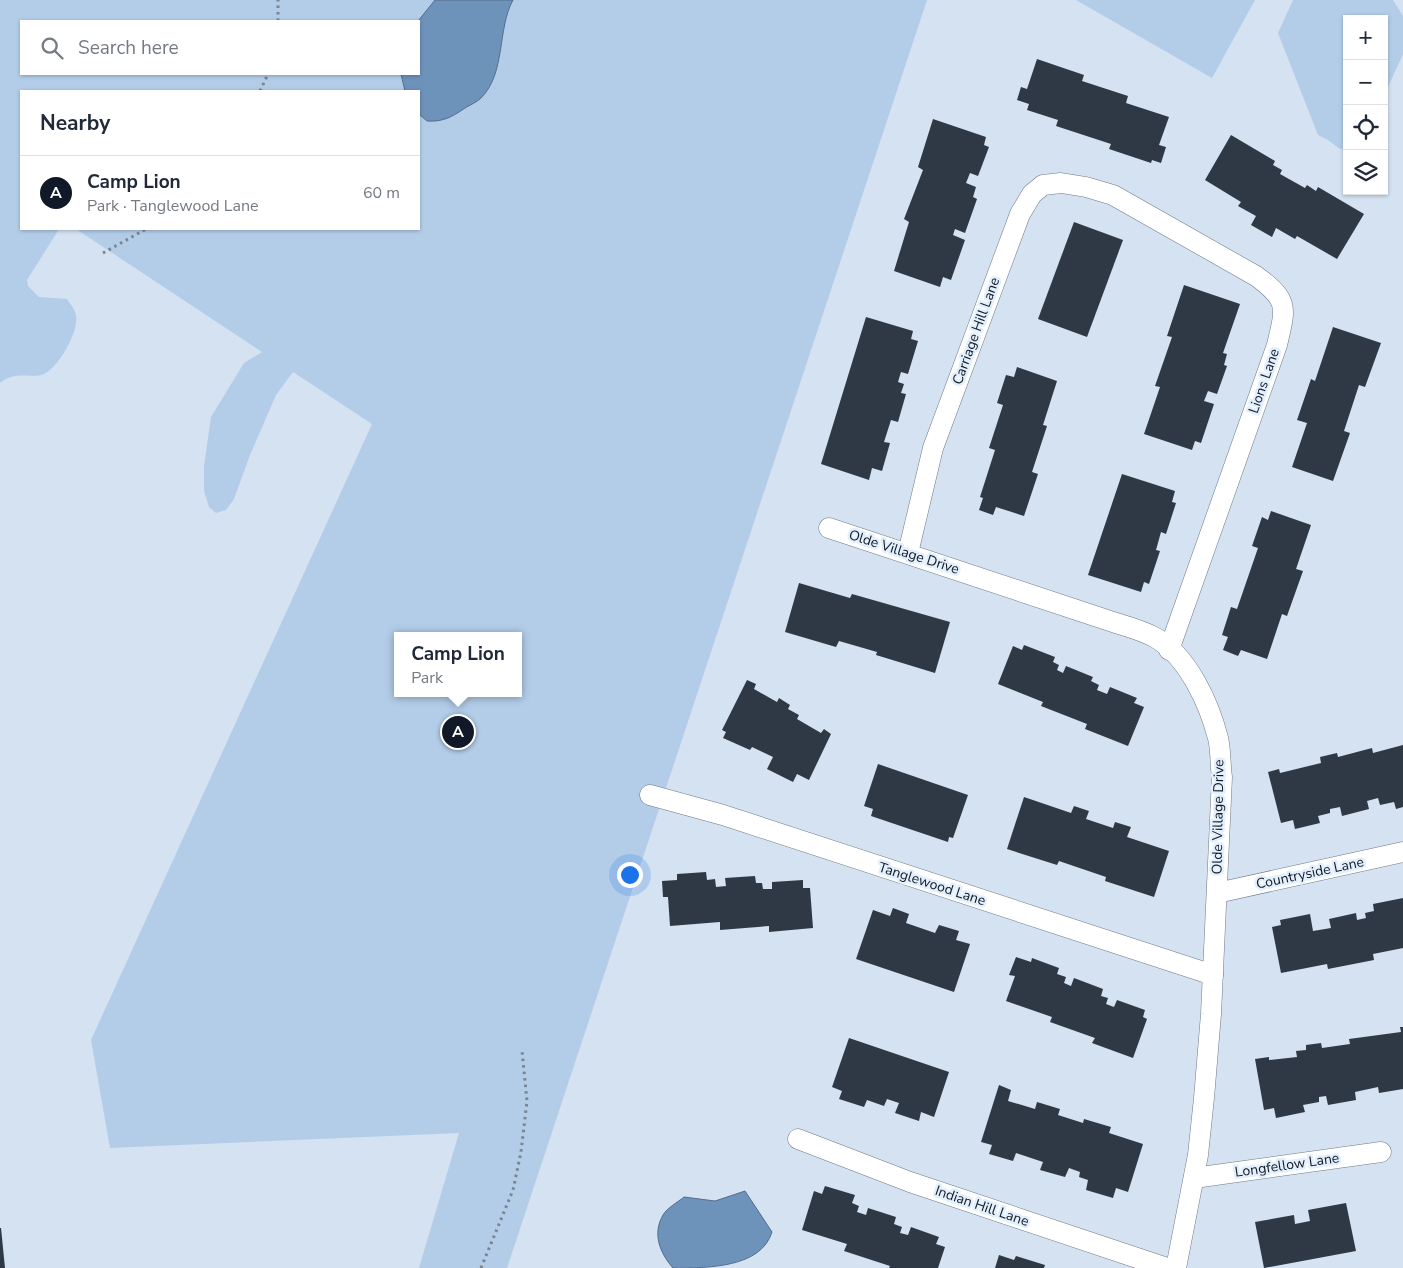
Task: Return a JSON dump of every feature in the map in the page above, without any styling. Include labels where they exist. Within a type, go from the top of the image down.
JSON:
[{"type":"street","name":"Carriage Hill Lane","points":[[908,553],[933,448],[1020,214],[1032,194],[1043,185],[1061,183],[1086,187],[1113,195]]},
{"type":"street","name":"Lions Lane","points":[[1113,195],[1256,276],[1277,291],[1283,306],[1282,324],[1277,345],[1169,650]]},
{"type":"street","name":"Olde Village Drive","points":[[830,528],[1156,638],[1190,673],[1207,705],[1218,739],[1222,776],[1213,975],[1203,1108],[1194,1178],[1176,1268]]},
{"type":"street","name":"Tanglewood Lane","points":[[650,795],[722,815],[1213,975]]},
{"type":"street","name":"Countryside Lane","points":[[1217,893],[1403,852]]},
{"type":"street","name":"Indian Hill Lane","points":[[798,1139],[910,1182],[1167,1268]]},
{"type":"street","name":"Longfellow Lane","points":[[1194,1178],[1381,1152]]},
{"type":"path","points":[[278,0],[278,20]]},
{"type":"path","points":[[260,90],[268,75]]},
{"type":"path","points":[[102,253],[144,230]]},
{"type":"path","points":[[482,1268],[513,1190],[521,1152],[527,1101],[522,1051]]},
{"type":"shaded area","points":[[0,0],[927,0],[507,1268],[419,1268],[459,1133],[110,1148],[91,1040],[372,424],[293,372],[276,395],[250,455],[234,499],[226,510],[216,513],[209,507],[204,491],[204,466],[211,417],[244,363],[262,352],[78,230],[420,230],[420,90],[20,90],[20,230],[58,230],[27,280],[28,286],[39,297],[67,299],[75,311],[76,323],[66,350],[47,372],[41,375],[6,379],[0,383]]},
{"type":"shaded area","points":[[435,0],[513,0],[505,24],[498,64],[489,88],[479,99],[443,120],[427,121],[420,115],[420,90],[405,90],[401,75],[420,75],[419,20]]},
{"type":"shaded area","points":[[1076,0],[1255,0],[1212,78]]},
{"type":"shaded area","points":[[1293,0],[1393,0],[1403,16],[1403,54],[1388,87],[1388,15],[1343,15],[1343,149],[1340,149],[1318,135],[1278,33]]},
{"type":"shaded area","points":[[745,1191],[772,1232],[766,1244],[757,1253],[731,1264],[673,1268],[661,1250],[658,1236],[660,1222],[667,1210],[684,1197],[715,1201]]},
{"type":"building","points":[[1037,59],[1084,75],[1082,81],[1128,96],[1126,103],[1169,117],[1159,145],[1166,147],[1161,163],[1152,160],[1151,163],[1109,149],[1111,144],[1056,126],[1058,120],[1027,110],[1029,104],[1017,100],[1021,87],[1027,89]]},
{"type":"building","points":[[933,119],[986,137],[984,145],[989,147],[978,176],[970,173],[966,183],[976,187],[973,197],[977,199],[965,233],[955,229],[953,235],[965,240],[951,280],[943,277],[940,287],[894,271],[909,222],[904,219],[923,170],[918,167]]},
{"type":"building","points":[[1231,135],[1275,161],[1273,165],[1282,170],[1280,174],[1305,188],[1307,185],[1316,191],[1318,187],[1364,214],[1337,259],[1297,236],[1295,239],[1276,228],[1272,237],[1251,225],[1256,216],[1238,206],[1241,202],[1205,180]]},
{"type":"building","points":[[1074,222],[1123,240],[1087,337],[1038,319]]},
{"type":"building","points":[[1184,285],[1240,304],[1223,353],[1227,354],[1224,365],[1227,366],[1217,394],[1208,391],[1204,401],[1214,404],[1201,443],[1195,441],[1192,450],[1144,434],[1160,387],[1155,386],[1172,337],[1167,336]]},
{"type":"building","points":[[866,317],[913,331],[911,339],[918,341],[908,374],[901,372],[898,382],[904,384],[901,393],[906,394],[898,422],[891,420],[884,442],[890,443],[882,471],[872,468],[869,480],[821,464]]},
{"type":"building","points":[[1333,327],[1381,343],[1365,387],[1359,385],[1344,431],[1350,433],[1333,481],[1292,467],[1307,423],[1297,420],[1311,379],[1315,381]]},
{"type":"building","points":[[1017,367],[1057,381],[1043,425],[1047,426],[1032,472],[1038,474],[1024,516],[996,507],[993,515],[979,510],[983,498],[980,497],[995,450],[989,448],[1003,405],[997,403],[1006,375],[1014,377]]},
{"type":"building","points":[[1122,474],[1175,491],[1172,502],[1176,503],[1166,534],[1161,532],[1156,550],[1160,551],[1149,584],[1144,582],[1141,592],[1088,575]]},
{"type":"building","points":[[1271,511],[1311,525],[1296,569],[1303,571],[1287,616],[1282,614],[1267,659],[1241,650],[1238,656],[1223,650],[1228,637],[1222,635],[1231,607],[1237,609],[1258,548],[1252,546],[1262,517],[1268,520]]},
{"type":"building","points":[[799,583],[850,598],[852,594],[950,622],[935,673],[876,655],[877,652],[839,641],[836,647],[785,632]]},
{"type":"building","points":[[1024,645],[1055,657],[1053,662],[1059,665],[1057,670],[1063,673],[1066,666],[1093,677],[1091,681],[1099,685],[1097,690],[1107,694],[1110,687],[1137,698],[1134,703],[1144,707],[1128,746],[1085,729],[1087,724],[1041,706],[1043,702],[998,684],[1013,646],[1022,650]]},
{"type":"building","points":[[747,680],[756,684],[754,689],[777,702],[779,698],[790,705],[788,709],[799,715],[797,719],[821,733],[824,729],[831,734],[809,780],[797,774],[793,782],[767,769],[773,757],[752,747],[750,750],[723,738],[726,732],[722,730]]},
{"type":"building","points":[[1403,745],[1403,807],[1396,809],[1394,802],[1380,805],[1378,798],[1367,801],[1369,809],[1342,816],[1340,807],[1330,809],[1330,813],[1318,816],[1320,823],[1295,829],[1293,820],[1281,823],[1268,772],[1279,769],[1280,773],[1321,763],[1320,757],[1337,753],[1338,757],[1372,748],[1373,753]]},
{"type":"building","points":[[878,764],[968,795],[953,838],[949,837],[948,842],[871,816],[873,809],[864,806]]},
{"type":"building","points":[[1024,797],[1071,813],[1074,806],[1089,811],[1086,819],[1113,828],[1115,822],[1131,827],[1127,837],[1169,851],[1154,897],[1105,881],[1106,877],[1059,861],[1057,865],[1007,849]]},
{"type":"building","points":[[706,872],[707,880],[715,879],[716,887],[726,886],[725,878],[755,876],[756,883],[762,883],[763,889],[772,889],[772,882],[803,880],[803,888],[810,888],[813,928],[769,932],[769,926],[720,930],[720,922],[670,926],[668,897],[663,897],[662,881],[677,880],[677,874]]},
{"type":"building","points":[[1403,898],[1403,948],[1373,954],[1374,960],[1328,969],[1327,964],[1281,973],[1272,927],[1281,925],[1280,920],[1310,914],[1313,931],[1331,928],[1329,919],[1356,913],[1357,920],[1366,918],[1365,913],[1374,911],[1373,904]]},
{"type":"building","points":[[893,908],[909,914],[906,923],[935,933],[939,925],[959,931],[956,940],[970,944],[954,992],[856,959],[873,910],[890,916]]},
{"type":"building","points":[[1016,957],[1031,962],[1032,958],[1059,968],[1057,974],[1066,977],[1064,983],[1071,986],[1074,978],[1103,989],[1101,996],[1108,998],[1106,1004],[1114,1007],[1117,1000],[1145,1010],[1143,1017],[1147,1019],[1133,1058],[1092,1043],[1095,1038],[1050,1022],[1052,1017],[1006,1001],[1015,976],[1009,975]]},
{"type":"building","points":[[1400,1027],[1403,1027],[1403,1089],[1379,1093],[1378,1087],[1355,1092],[1356,1100],[1328,1105],[1326,1096],[1319,1097],[1319,1102],[1303,1105],[1305,1112],[1276,1118],[1274,1108],[1264,1110],[1255,1059],[1269,1057],[1269,1060],[1297,1057],[1296,1051],[1306,1050],[1306,1045],[1321,1043],[1322,1048],[1350,1044],[1349,1039],[1401,1032]]},
{"type":"building","points":[[849,1038],[949,1072],[934,1117],[921,1112],[919,1121],[895,1113],[899,1103],[887,1099],[884,1106],[867,1100],[864,1107],[839,1099],[842,1091],[832,1087]]},
{"type":"building","points":[[999,1085],[1011,1090],[1008,1101],[1035,1109],[1037,1102],[1060,1109],[1058,1115],[1083,1123],[1084,1119],[1111,1127],[1109,1133],[1143,1144],[1128,1192],[1116,1188],[1113,1198],[1086,1190],[1088,1180],[1079,1177],[1080,1172],[1069,1168],[1065,1177],[1040,1170],[1043,1162],[1016,1153],[1013,1161],[989,1154],[992,1145],[981,1142]]},
{"type":"building","points":[[825,1186],[855,1195],[852,1203],[859,1206],[857,1212],[866,1215],[868,1208],[896,1217],[894,1224],[902,1227],[900,1233],[908,1235],[911,1227],[939,1237],[936,1244],[945,1247],[938,1268],[889,1268],[890,1266],[844,1251],[847,1244],[802,1230],[814,1191],[822,1194]]},
{"type":"building","points":[[1346,1203],[1356,1251],[1264,1268],[1255,1222],[1294,1215],[1295,1224],[1310,1221],[1308,1210]]},
{"type":"building","points":[[1,1228],[5,1268],[0,1268]]},
{"type":"building","points":[[999,1255],[1014,1260],[1016,1256],[1045,1265],[1044,1268],[995,1268]]},
{"type":"place","name":"Camp Lion","points":[[458,732]]}]
